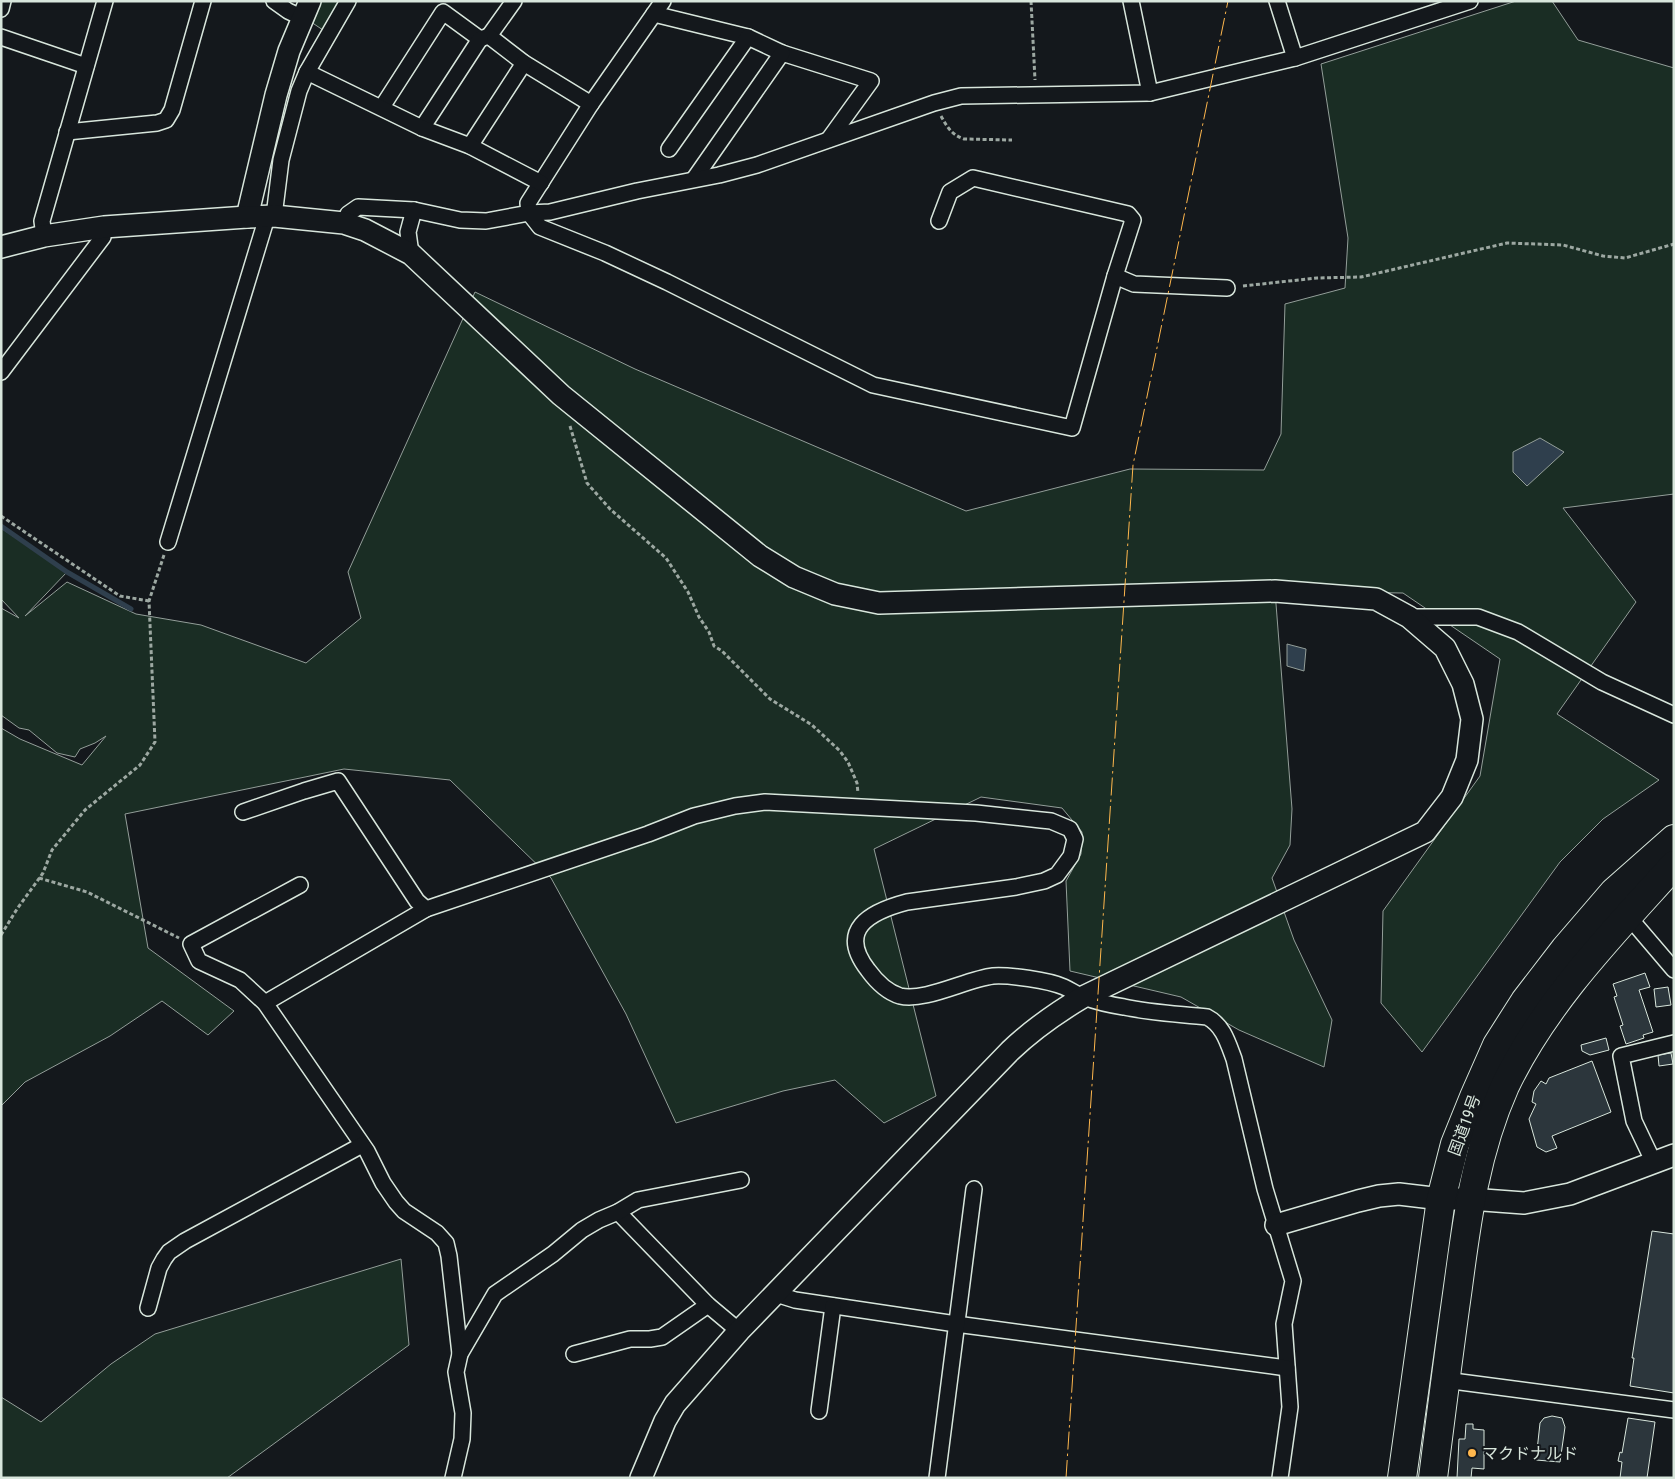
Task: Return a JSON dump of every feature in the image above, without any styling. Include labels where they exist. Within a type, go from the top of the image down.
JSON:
[{"type":"highway","name":"国道19号","points":[[1402,1478],[1442,1199],[1455,1144],[1496,1045],[1525,1001],[1577,934],[1614,892],[1674,839]]},
{"type":"highway","name":"国道19号","points":[[1433,1478],[1470,1199],[1479,1161],[1494,1113],[1506,1086],[1538,1028],[1585,965],[1674,865]]},
{"type":"street","points":[[1,9],[4,1]]},
{"type":"street","points":[[44,236],[42,221],[105,1]]},
{"type":"street","points":[[67,132],[157,123],[166,120],[172,110],[203,1]]},
{"type":"street","points":[[263,217],[276,95],[289,51],[307,10],[288,12],[274,1]]},
{"type":"street","points":[[168,542],[281,160],[299,90],[307,72],[348,1]]},
{"type":"street","points":[[422,128],[484,37],[514,1]]},
{"type":"street","points":[[663,1],[591,104],[528,203],[529,214],[540,227],[605,253],[667,282],[873,385],[1072,428],[1115,276],[1133,220],[1128,214],[973,178],[950,192],[939,221]]},
{"type":"street","points":[[1132,1],[1150,93]]},
{"type":"street","points":[[1277,1],[1294,58]]},
{"type":"street","points":[[344,223],[348,214],[358,207],[414,210],[460,220],[486,221],[550,212],[757,165],[934,103],[961,96],[1150,93],[1294,58],[1470,1]]},
{"type":"street","points":[[382,107],[443,12],[591,104]]},
{"type":"street","points":[[654,14],[748,37],[782,53],[870,81],[829,139]]},
{"type":"street","points":[[1,37],[86,66]]},
{"type":"street","points":[[668,149],[748,37]]},
{"type":"street","points":[[694,179],[782,53]]},
{"type":"street","points":[[470,146],[524,63]]},
{"type":"street","points":[[307,72],[422,128],[470,146],[541,183]]},
{"type":"street","points":[[411,254],[408,232],[414,210]]},
{"type":"street","points":[[1,247],[44,236],[104,228],[263,217],[344,223],[365,230],[411,254],[561,395],[760,556],[794,578],[835,594],[879,603],[1275,591],[1376,599],[1409,617],[1445,648],[1463,684],[1472,719],[1467,760],[1452,797],[1425,832],[1083,997],[1038,1026],[1010,1051],[739,1331],[675,1404],[665,1421],[641,1478]]},
{"type":"street","points":[[1,372],[103,237],[104,228]]},
{"type":"street","points":[[1115,276],[1134,284],[1227,288]]},
{"type":"street","points":[[1409,617],[1478,617],[1518,632],[1602,682],[1674,715]]},
{"type":"street","points":[[244,812],[338,781],[418,901],[426,910]]},
{"type":"street","points":[[265,1003],[426,910],[648,834],[694,816],[735,806],[766,802],[976,813],[1051,821],[1070,829],[1076,839],[1071,856],[1057,875],[1044,881],[1016,887],[907,902],[891,906],[866,920],[855,936],[858,956],[866,969],[882,986],[899,995],[917,996],[993,976],[1026,978],[1062,986],[1083,997],[1137,1010],[1207,1017],[1214,1021],[1228,1042],[1234,1059],[1265,1188],[1292,1281],[1284,1324],[1290,1407],[1280,1478]]},
{"type":"street","points":[[300,885],[191,944],[199,961],[240,980],[265,1003],[367,1151],[383,1183],[396,1202],[404,1211],[437,1233],[446,1242],[460,1354]]},
{"type":"street","points":[[1628,916],[1674,970]]},
{"type":"street","points":[[1654,1162],[1634,1121],[1621,1056],[1674,1042]]},
{"type":"street","points":[[148,1308],[159,1268],[169,1252],[185,1241],[362,1145]]},
{"type":"street","points":[[1276,1224],[1379,1196],[1399,1194],[1442,1199],[1524,1203],[1570,1194],[1674,1155]]},
{"type":"street","points":[[453,1478],[462,1439],[463,1413],[456,1372],[460,1354],[495,1294],[553,1254],[582,1230],[638,1200],[741,1180]]},
{"type":"street","points":[[937,1478],[974,1189]]},
{"type":"street","points":[[618,1212],[708,1305],[739,1331]]},
{"type":"street","points":[[776,1294],[795,1300],[956,1324],[1287,1368]]},
{"type":"street","points":[[574,1354],[630,1339],[650,1340],[662,1336],[708,1305]]},
{"type":"street","points":[[819,1411],[833,1306]]},
{"type":"street","points":[[1445,1380],[1674,1410]]},
{"type":"path","points":[[1031,1],[1036,95]]},
{"type":"path","points":[[934,103],[948,129],[958,137],[964,139],[1012,140]]},
{"type":"path","points":[[1227,288],[1317,278],[1361,277],[1507,243],[1563,245],[1603,256],[1625,258],[1674,244]]},
{"type":"path","points":[[561,395],[587,483],[610,509],[666,558],[688,592],[699,617],[709,632],[714,646],[722,651],[770,700],[812,725],[840,751],[848,762],[858,783],[858,806]]},
{"type":"path","points":[[1,516],[120,596],[149,601]]},
{"type":"path","points":[[1,935],[43,873],[52,850],[85,810],[140,765],[155,742],[149,601],[168,542]]},
{"type":"path","points":[[39,878],[87,892],[191,944]]},
{"type":"green space","points":[[321,1],[340,1],[323,30],[311,22]]},
{"type":"green space","points":[[1516,1],[1552,1],[1578,40],[1674,68],[1674,494],[1563,508],[1636,602],[1557,714],[1659,780],[1603,819],[1560,862],[1422,1052],[1381,1003],[1383,911],[1480,776],[1500,659],[1403,593],[1275,591],[1292,809],[1290,845],[1272,878],[1294,940],[1332,1020],[1324,1067],[1239,1030],[1181,997],[1070,971],[1066,881],[1081,854],[1082,832],[1062,808],[981,797],[874,849],[936,1096],[884,1123],[835,1080],[783,1091],[676,1123],[626,1014],[551,878],[450,780],[344,769],[125,814],[148,948],[234,1011],[208,1035],[162,1001],[110,1036],[25,1082],[1,1106],[1,728],[20,739],[82,765],[106,736],[80,749],[75,757],[57,753],[29,730],[19,728],[1,715],[1,608],[19,618],[1,599],[1,528],[67,572],[25,616],[67,582],[136,614],[201,625],[306,663],[361,618],[348,572],[475,292],[635,369],[966,511],[1130,469],[1264,470],[1281,434],[1285,304],[1345,288],[1348,238],[1321,64]]},
{"type":"green space","points":[[401,1259],[409,1345],[227,1478],[1,1478],[1,1397],[41,1422],[111,1364],[155,1334]]},
{"type":"water","points":[[1540,438],[1564,452],[1527,486],[1513,472],[1513,452]]},
{"type":"water","points":[[1287,644],[1306,649],[1304,671],[1287,666]]},
{"type":"building","points":[[1645,973],[1650,987],[1639,990],[1653,1032],[1643,1035],[1644,1038],[1626,1044],[1620,1026],[1623,1025],[1614,997],[1617,996],[1613,984]]},
{"type":"building","points":[[1668,987],[1671,1005],[1656,1007],[1654,989]]},
{"type":"building","points":[[1606,1038],[1609,1050],[1590,1055],[1582,1051],[1581,1045]]},
{"type":"building","points":[[1671,1053],[1673,1064],[1659,1066],[1658,1055]]},
{"type":"building","points":[[1592,1061],[1611,1112],[1552,1136],[1557,1148],[1546,1152],[1537,1147],[1529,1119],[1536,1104],[1532,1102],[1534,1091],[1541,1081],[1546,1084],[1549,1078]]},
{"type":"building","points":[[1652,1231],[1674,1234],[1674,1393],[1630,1386],[1634,1358],[1632,1358]]},
{"type":"building","points":[[1552,1416],[1562,1418],[1565,1427],[1560,1462],[1536,1460],[1540,1423],[1544,1418]]},
{"type":"building","points":[[1628,1418],[1655,1422],[1647,1478],[1620,1478],[1622,1462],[1618,1461],[1620,1452],[1622,1453]]},
{"type":"building","points":[[1466,1424],[1473,1424],[1473,1429],[1484,1430],[1484,1469],[1472,1468],[1471,1478],[1457,1478],[1459,1439],[1465,1439]]},
{"type":"waterway","points":[[1,526],[67,572],[131,609]]},
{"type":"power","points":[[1066,1478],[1133,465],[1228,1]]},
{"type":"place","name":"マクドナルド","points":[[1472,1453]]}]
